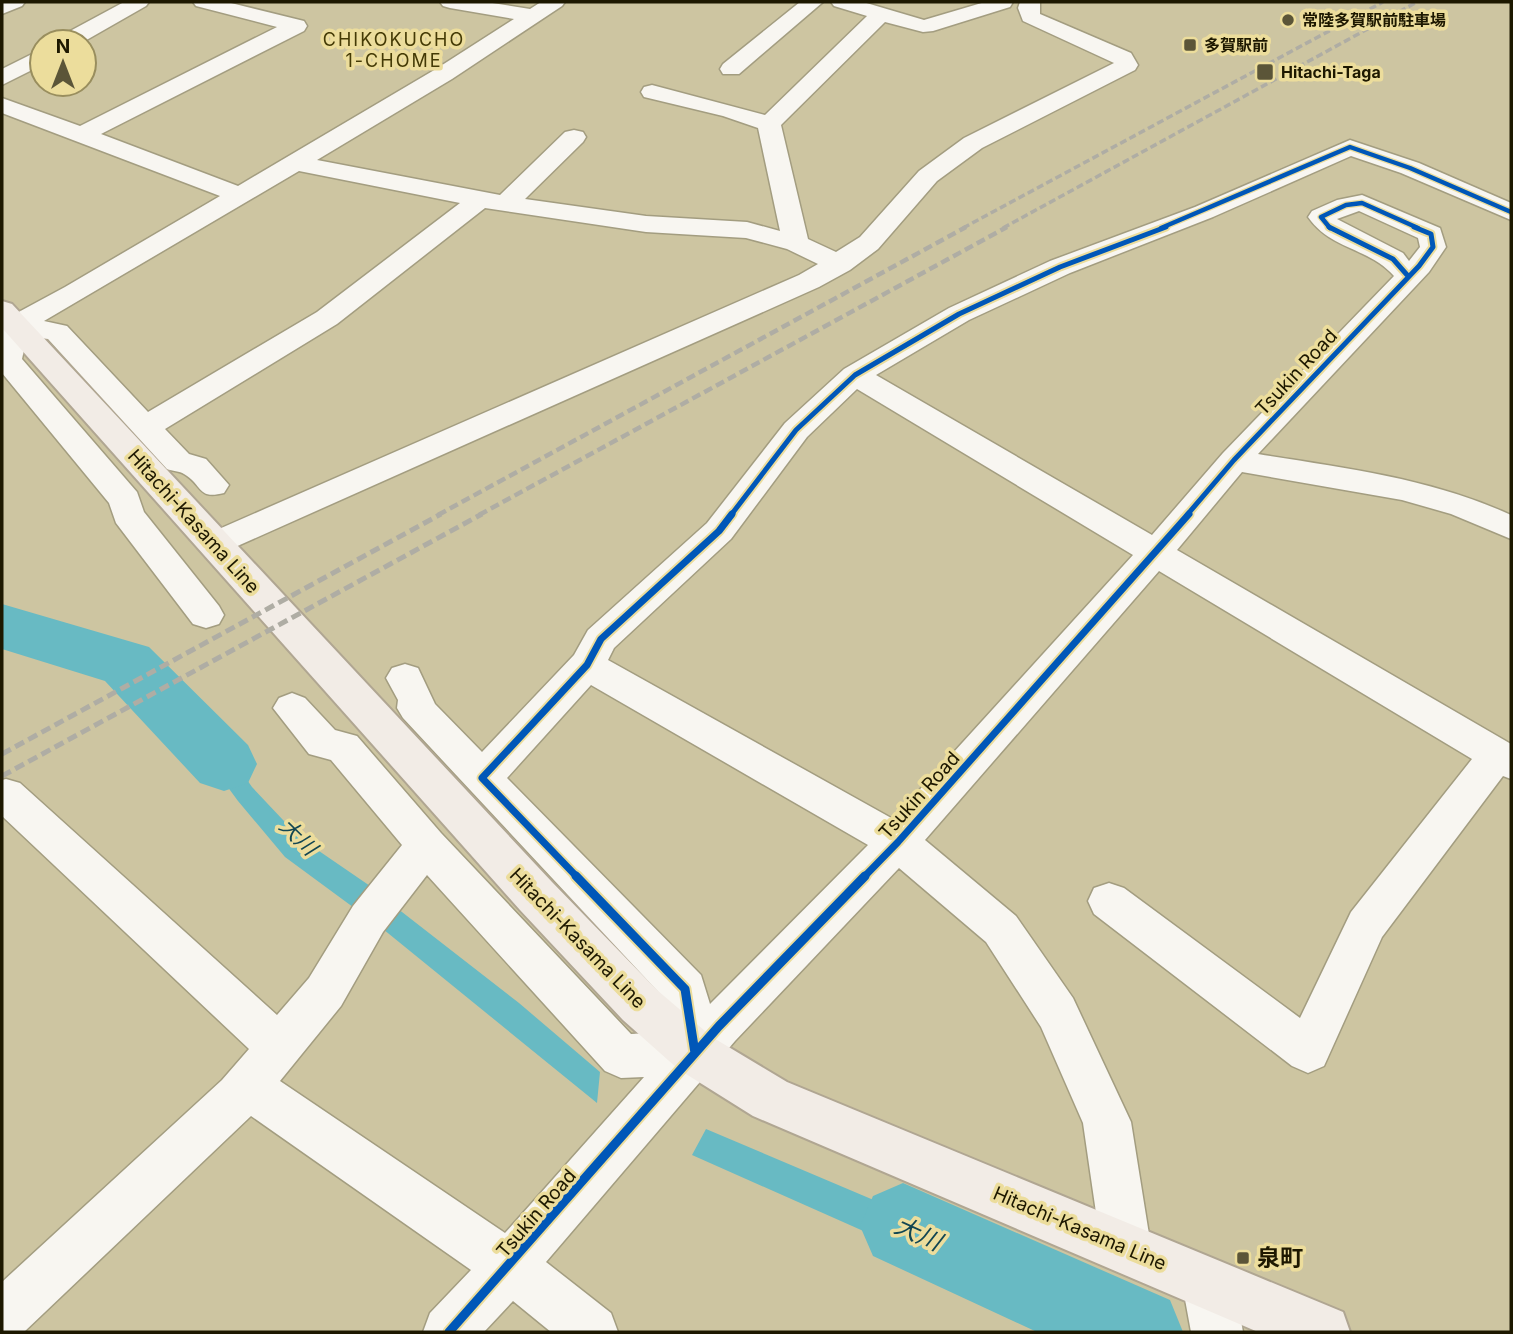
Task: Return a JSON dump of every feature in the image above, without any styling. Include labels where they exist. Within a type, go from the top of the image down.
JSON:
[{"type":"main road","name":"Hitachi-Kasama Line","points":[[6,322],[215,544],[536,896],[640,1005],[695,1053],[769,1099],[1126,1247],[1213,1307],[1323,1332]]},
{"type":"street","points":[[2,8],[15,2]]},
{"type":"street","points":[[92,28],[139,2]]},
{"type":"street","points":[[81,135],[296,26],[203,2]]},
{"type":"street","points":[[450,2],[533,16]]},
{"type":"street","points":[[6,322],[75,293],[237,194],[444,74],[555,2]]},
{"type":"street","points":[[731,69],[813,2]]},
{"type":"street","points":[[841,2],[923,26],[1004,2],[1009,16],[1023,25],[1105,63],[1107,68],[1103,78]]},
{"type":"street","points":[[215,544],[770,301],[840,264],[869,243],[928,176],[949,158],[972,143],[1127,65],[1126,61],[1030,17],[1030,2]]},
{"type":"street","points":[[769,124],[882,13]]},
{"type":"street","points":[[2,78],[28,64]]},
{"type":"street","points":[[652,93],[731,111],[769,124]]},
{"type":"street","points":[[2,105],[237,194]]},
{"type":"street","points":[[769,124],[796,243]]},
{"type":"street","points":[[147,426],[327,318],[492,202],[573,137]]},
{"type":"street","points":[[482,778],[587,665],[601,639],[719,531],[796,430],[855,375],[959,314],[1060,267],[1204,212],[1350,147],[1420,162],[1511,212]]},
{"type":"street","points":[[292,162],[492,202],[646,224],[747,230],[796,243],[840,264]]},
{"type":"street","points":[[1408,276],[1393,258],[1331,229],[1321,217],[1420,162]]},
{"type":"street","name":"Tsukin Road","points":[[449,1332],[510,1266],[695,1053],[898,842],[1157,551],[1234,460],[1433,247],[1431,234],[1362,203],[1346,205]]},
{"type":"street","points":[[6,322],[57,332],[178,462],[195,466],[213,485]]},
{"type":"street","points":[[6,322],[7,360],[125,500],[128,515],[206,615]]},
{"type":"street","points":[[855,375],[1157,551],[1504,759],[1366,925],[1308,1051],[1109,901]]},
{"type":"street","points":[[1234,460],[1403,489],[1463,506],[1511,528]]},
{"type":"street","points":[[587,665],[898,842],[1001,929],[1057,1013],[1107,1122],[1126,1247]]},
{"type":"street","points":[[292,708],[323,743],[343,747],[426,845],[621,1056],[695,1053],[685,989],[416,708],[417,700],[405,678]]},
{"type":"street","points":[[6,795],[279,1047]]},
{"type":"street","points":[[2,1317],[247,1086],[325,992],[378,905],[426,845]]},
{"type":"street","points":[[247,1086],[510,1266],[592,1332]]},
{"type":"water","points":[[2,610],[144,665],[116,679],[100,668],[2,632]]},
{"type":"water","points":[[166,699],[178,714],[212,730],[252,787],[300,838],[373,888],[357,910],[285,857],[238,801],[194,741],[154,723],[143,711]]},
{"type":"water","points":[[393,905],[519,1003],[600,1072],[597,1103],[378,925]]},
{"type":"water","points":[[706,1129],[987,1248],[976,1281],[692,1155]]},
{"type":"water","points":[[1012,1260],[1170,1332],[1094,1332],[1004,1289]]},
{"type":"waterway","name":"大川","points":[[2,626],[127,664],[224,764]]},
{"type":"waterway","name":"大川","points":[[903,1226],[1138,1332]]},
{"type":"railway","points":[[963,228],[1383,2]]},
{"type":"railway","points":[[1003,228],[1417,2]]},
{"type":"railway","points":[[438,515],[966,227]]},
{"type":"railway","points":[[479,515],[1007,227]]},
{"type":"railway","points":[[2,754],[441,514]]},
{"type":"railway","points":[[2,776],[482,514]]},
{"type":"cycle path","points":[[695,1053],[685,989],[482,778],[587,665],[601,639],[719,531],[796,430],[855,375],[959,314],[1060,267],[1204,212],[1350,147],[1410,168],[1511,212]]},
{"type":"cycle path","points":[[449,1332],[719,1026],[898,842],[1157,551],[1234,460],[1419,266],[1433,247],[1431,234],[1362,203],[1346,205],[1321,217],[1331,229],[1393,259],[1408,276]]},
{"type":"place","name":"常陸多賀駅前駐車場","points":[[1288,20]]},
{"type":"place","name":"多賀駅前","points":[[1190,45]]},
{"type":"place","name":"Hitachi-Taga","points":[[1265,72]]},
{"type":"place","name":"泉町","points":[[1243,1258]]},
{"type":"district","name":"CHIKOKUCHO 1-CHOME","points":[[394,50]]}]
